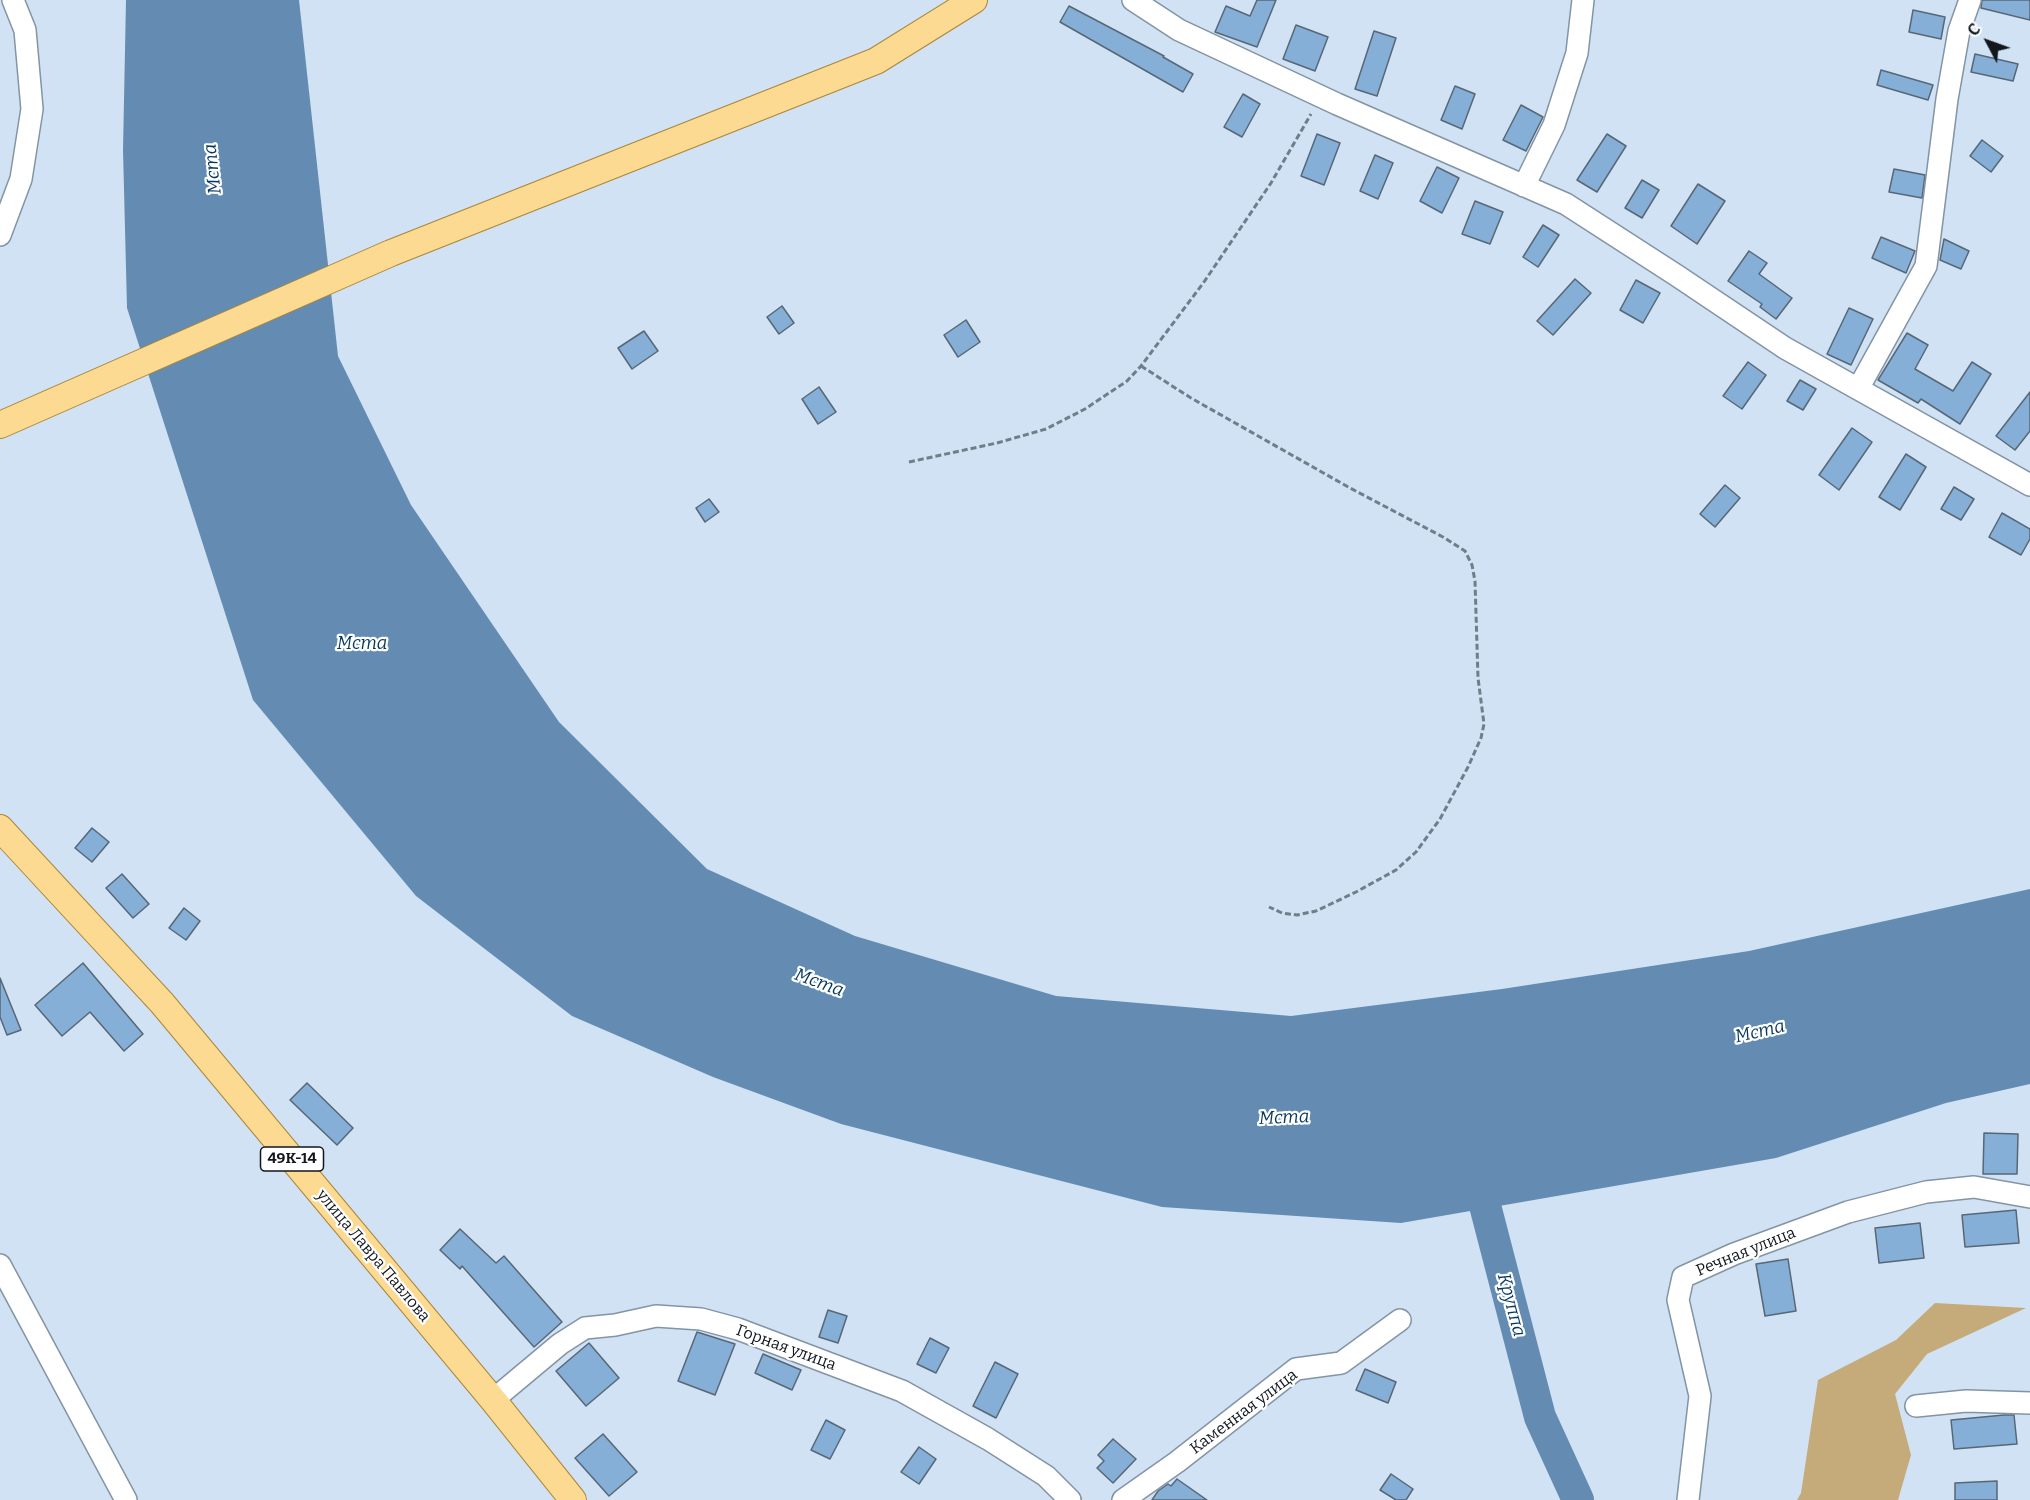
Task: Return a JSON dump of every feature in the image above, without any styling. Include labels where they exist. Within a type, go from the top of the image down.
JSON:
[{"type":"main road","points":[[0,425],[391,253],[876,61],[974,0]]},
{"type":"main road","name":"улица Лавра Павлова","points":[[0,828],[162,1003],[493,1400],[573,1500]]},
{"type":"street","points":[[0,234],[21,179],[32,109],[26,30],[13,0]]},
{"type":"street","points":[[1133,0],[1179,30],[1321,97],[1566,204],[1785,348],[2030,485]]},
{"type":"street","points":[[1524,186],[1554,125],[1576,52],[1583,0]]},
{"type":"street","points":[[1858,388],[1926,266],[1947,99],[1959,31],[1970,0]]},
{"type":"street","name":"Речная улица","points":[[1688,1500],[1700,1396],[1678,1300],[1683,1277],[1734,1254],[1848,1212],[1926,1192],[1974,1187],[2030,1197]]},
{"type":"street","points":[[0,1265],[126,1500]]},
{"type":"street","name":"Горная улица","points":[[493,1400],[560,1344],[585,1328],[615,1325],[656,1316],[701,1319],[738,1329],[902,1391],[988,1439],[1046,1476],[1070,1500]]},
{"type":"street","name":"Каменная улица","points":[[1123,1500],[1177,1462],[1296,1370],[1341,1363],[1400,1320]]},
{"type":"street","points":[[1916,1406],[1966,1401],[2030,1403]]},
{"type":"path","points":[[909,462],[976,448],[1046,429],[1085,410],[1127,381],[1141,366],[1204,282],[1265,193],[1321,97]]},
{"type":"path","points":[[1141,366],[1191,398],[1350,488],[1443,537],[1465,551],[1472,565],[1475,581],[1478,678],[1484,724],[1481,738],[1468,767],[1440,819],[1416,852],[1396,870],[1356,892],[1316,911],[1297,915],[1282,913],[1269,907]]},
{"type":"shaded area","points":[[1935,1303],[2026,1308],[1927,1354],[1895,1394],[1911,1455],[1898,1500],[1797,1500],[1801,1493],[1818,1380],[1896,1340]]},
{"type":"water","name":"Мста","points":[[126,0],[299,0],[338,356],[411,505],[559,722],[707,869],[855,936],[1056,996],[1291,1016],[1502,989],[1749,951],[2030,889],[2030,1084],[1946,1103],[1776,1158],[1401,1223],[1162,1207],[841,1124],[713,1077],[572,1016],[416,896],[253,700],[127,308],[123,150]]},
{"type":"building","points":[[1257,0],[1276,0],[1257,47],[1215,32],[1226,6],[1250,16]]},
{"type":"building","points":[[1982,0],[2030,0],[2030,20],[1981,8]]},
{"type":"building","points":[[1069,6],[1164,56],[1193,74],[1183,92],[1060,22]]},
{"type":"building","points":[[1913,10],[1945,17],[1941,39],[1909,32]]},
{"type":"building","points":[[1296,25],[1328,37],[1315,71],[1283,59]]},
{"type":"building","points":[[1374,31],[1396,38],[1377,96],[1355,89]]},
{"type":"building","points":[[1975,54],[2018,64],[2013,81],[1971,72]]},
{"type":"building","points":[[1881,70],[1933,85],[1928,100],[1877,85]]},
{"type":"building","points":[[1455,86],[1475,94],[1462,129],[1441,120]]},
{"type":"building","points":[[1243,94],[1260,104],[1242,137],[1224,127]]},
{"type":"building","points":[[1521,105],[1543,117],[1526,151],[1503,140]]},
{"type":"building","points":[[1317,134],[1340,143],[1324,185],[1301,176]]},
{"type":"building","points":[[1607,134],[1626,146],[1597,192],[1577,180]]},
{"type":"building","points":[[1982,140],[2003,156],[1991,172],[1970,156]]},
{"type":"building","points":[[1375,155],[1393,163],[1378,199],[1360,191]]},
{"type":"building","points":[[1437,167],[1459,178],[1442,213],[1420,201]]},
{"type":"building","points":[[1894,169],[1925,175],[1922,198],[1889,192]]},
{"type":"building","points":[[1642,180],[1659,190],[1642,218],[1625,208]]},
{"type":"building","points":[[1698,184],[1725,201],[1697,244],[1671,226]]},
{"type":"building","points":[[1475,201],[1503,212],[1490,244],[1462,234]]},
{"type":"building","points":[[1543,225],[1559,235],[1538,267],[1523,257]]},
{"type":"building","points":[[1881,237],[1915,251],[1906,273],[1872,258]]},
{"type":"building","points":[[1944,239],[1969,251],[1961,269],[1940,260]]},
{"type":"building","points":[[1749,251],[1767,263],[1759,274],[1792,298],[1776,319],[1760,307],[1762,304],[1728,281]]},
{"type":"building","points":[[1575,279],[1591,293],[1553,335],[1537,321]]},
{"type":"building","points":[[1636,280],[1660,293],[1643,323],[1620,310]]},
{"type":"building","points":[[782,306],[794,323],[779,334],[767,317]]},
{"type":"building","points":[[1849,308],[1873,319],[1851,365],[1827,354]]},
{"type":"building","points":[[966,320],[980,342],[958,357],[944,335]]},
{"type":"building","points":[[644,331],[658,351],[632,369],[618,348]]},
{"type":"building","points":[[1907,333],[1928,345],[1915,369],[1953,391],[1972,362],[1991,374],[1960,424],[1921,399],[1918,403],[1878,380]]},
{"type":"building","points":[[1748,362],[1766,375],[1742,409],[1723,396]]},
{"type":"building","points":[[1800,380],[1816,389],[1803,410],[1787,401]]},
{"type":"building","points":[[819,387],[836,412],[818,424],[802,399]]},
{"type":"building","points":[[2030,392],[2030,431],[2015,450],[1996,436]]},
{"type":"building","points":[[1852,428],[1872,442],[1839,490],[1819,475]]},
{"type":"building","points":[[1906,454],[1926,467],[1900,510],[1879,497]]},
{"type":"building","points":[[1725,485],[1740,498],[1715,527],[1700,514]]},
{"type":"building","points":[[1954,487],[1974,499],[1961,520],[1941,509]]},
{"type":"building","points":[[709,499],[719,512],[705,522],[696,508]]},
{"type":"building","points":[[2002,513],[2030,529],[2030,539],[2021,555],[1989,537]]},
{"type":"building","points":[[92,828],[109,842],[92,862],[75,848]]},
{"type":"building","points":[[122,874],[149,904],[133,918],[106,888]]},
{"type":"building","points":[[184,908],[200,921],[186,940],[169,928]]},
{"type":"building","points":[[83,963],[143,1034],[124,1051],[90,1012],[62,1036],[35,1005]]},
{"type":"building","points":[[0,978],[21,1030],[7,1035],[0,1017]]},
{"type":"building","points":[[307,1083],[353,1128],[337,1145],[290,1100]]},
{"type":"building","points":[[1984,1133],[2018,1134],[2017,1174],[1983,1174]]},
{"type":"building","points":[[2016,1210],[2019,1243],[1965,1247],[1962,1215]]},
{"type":"building","points":[[1920,1223],[1924,1258],[1879,1263],[1875,1228]]},
{"type":"building","points":[[460,1229],[496,1263],[504,1256],[562,1322],[534,1347],[462,1266],[460,1269],[440,1250]]},
{"type":"building","points":[[1788,1259],[1796,1311],[1765,1316],[1756,1264]]},
{"type":"building","points":[[828,1310],[847,1316],[838,1343],[819,1337]]},
{"type":"building","points":[[697,1332],[735,1344],[715,1395],[678,1381]]},
{"type":"building","points":[[930,1338],[949,1348],[936,1373],[917,1364]]},
{"type":"building","points":[[589,1343],[619,1378],[586,1406],[556,1371]]},
{"type":"building","points":[[763,1354],[801,1370],[792,1390],[755,1373]]},
{"type":"building","points":[[995,1362],[1018,1374],[996,1418],[973,1406]]},
{"type":"building","points":[[1365,1369],[1396,1382],[1388,1403],[1356,1390]]},
{"type":"building","points":[[2014,1415],[2017,1444],[1954,1449],[1951,1420]]},
{"type":"building","points":[[826,1420],[845,1430],[830,1459],[811,1450]]},
{"type":"building","points":[[603,1434],[637,1472],[609,1496],[575,1458]]},
{"type":"building","points":[[1113,1439],[1136,1459],[1113,1483],[1097,1468],[1104,1461],[1098,1455]]},
{"type":"building","points":[[919,1447],[936,1459],[919,1484],[901,1472]]},
{"type":"building","points":[[1391,1474],[1413,1489],[1406,1500],[1396,1500],[1380,1490]]},
{"type":"building","points":[[1177,1479],[1207,1500],[1152,1500],[1158,1491],[1168,1484],[1171,1486]]},
{"type":"building","points":[[1997,1481],[1997,1500],[1955,1500],[1955,1483]]},
{"type":"waterway","name":"Круппа","points":[[1475,1167],[1540,1417],[1578,1500]]}]
